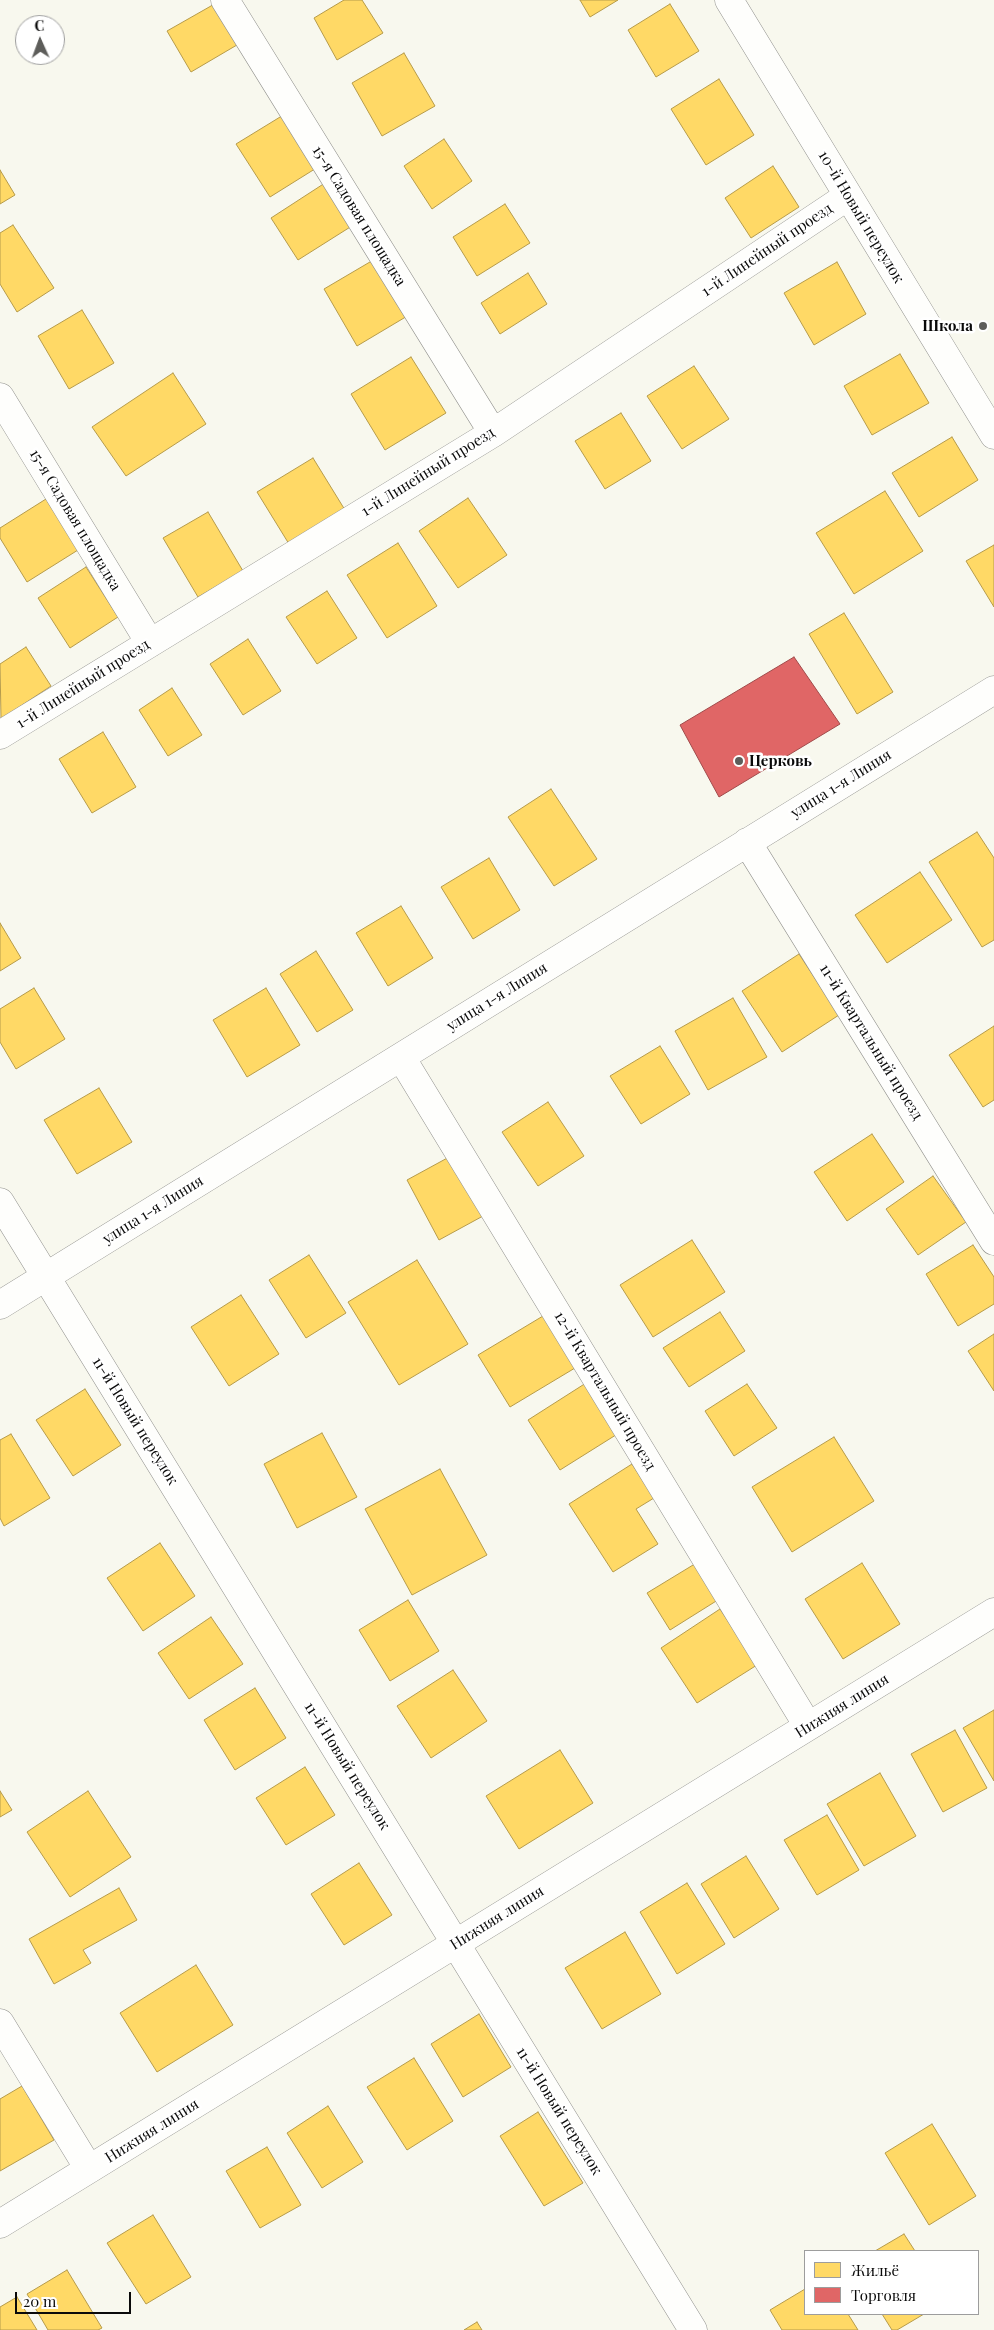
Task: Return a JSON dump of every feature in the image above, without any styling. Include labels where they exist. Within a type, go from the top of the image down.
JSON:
[{"type":"street","name":"15-я Садовая площадка","points":[[225,0],[494,433]]},
{"type":"street","name":"10-й Новый переулок","points":[[729,0],[994,435]]},
{"type":"street","name":"1-й Линейный проезд","points":[[0,736],[494,433],[848,196]]},
{"type":"street","name":"15-я Садовая площадка","points":[[0,396],[150,643]]},
{"type":"street","name":"улица 1-я Линия","points":[[0,1305],[994,690]]},
{"type":"street","name":"11-й Квартальный проезд","points":[[747,842],[994,1241]]},
{"type":"street","name":"12-й Квартальный проезд","points":[[401,1056],[808,1726]]},
{"type":"street","name":"11-й Новый переулок","points":[[0,1202],[693,2330]]},
{"type":"street","name":"Нижняя линия","points":[[0,2224],[994,1612]]},
{"type":"street","points":[[0,2023],[89,2169]]},
{"type":"building: Жильё","points":[[344,0],[362,0],[383,33],[337,60],[314,18]]},
{"type":"building: Жильё","points":[[580,0],[618,0],[590,17]]},
{"type":"building: Жильё","points":[[218,2],[242,42],[191,72],[167,31]]},
{"type":"building: Жильё","points":[[670,4],[699,51],[656,77],[628,30]]},
{"type":"building: Жильё","points":[[404,53],[435,106],[382,136],[352,83]]},
{"type":"building: Жильё","points":[[719,79],[754,135],[706,165],[671,109]]},
{"type":"building: Жильё","points":[[285,114],[318,167],[270,197],[236,144]]},
{"type":"building: Жильё","points":[[444,139],[472,181],[432,209],[404,166]]},
{"type":"building: Жильё","points":[[773,166],[799,207],[751,238],[725,198]]},
{"type":"building: Жильё","points":[[0,170],[15,195],[0,204]]},
{"type":"building: Жильё","points":[[328,181],[355,224],[298,260],[271,218]]},
{"type":"building: Жильё","points":[[505,204],[530,243],[477,276],[453,237]]},
{"type":"building: Жильё","points":[[13,225],[54,288],[17,312],[0,284],[0,233]]},
{"type":"building: Жильё","points":[[375,259],[409,315],[357,346],[324,289]]},
{"type":"building: Жильё","points":[[837,262],[866,314],[814,345],[784,293]]},
{"type":"building: Жильё","points":[[528,273],[547,304],[500,334],[481,303]]},
{"type":"building: Жильё","points":[[82,310],[114,363],[69,389],[38,336]]},
{"type":"building: Жильё","points":[[900,354],[929,403],[872,435],[844,386]]},
{"type":"building: Жильё","points":[[411,357],[446,413],[385,450],[351,394]]},
{"type":"building: Жильё","points":[[694,366],[729,419],[682,449],[647,396]]},
{"type":"building: Жильё","points":[[173,373],[206,424],[126,476],[92,427]]},
{"type":"building: Жильё","points":[[621,413],[651,461],[605,489],[575,441]]},
{"type":"building: Жильё","points":[[952,437],[978,480],[919,517],[892,473]]},
{"type":"building: Жильё","points":[[313,458],[345,510],[289,544],[257,492]]},
{"type":"building: Жильё","points":[[885,491],[923,551],[854,594],[816,533]]},
{"type":"building: Жильё","points":[[468,498],[507,555],[458,588],[419,531]]},
{"type":"building: Жильё","points":[[46,499],[78,550],[27,582],[0,538],[0,528]]},
{"type":"building: Жильё","points":[[208,512],[243,571],[198,597],[163,538]]},
{"type":"building: Жильё","points":[[398,543],[437,606],[387,638],[347,575]]},
{"type":"building: Жильё","points":[[994,545],[994,607],[966,561]]},
{"type":"building: Жильё","points":[[86,567],[118,617],[70,648],[38,598]]},
{"type":"building: Жильё","points":[[327,591],[357,638],[317,664],[286,617]]},
{"type":"building: Жильё","points":[[844,613],[893,692],[857,714],[809,634]]},
{"type":"building: Жильё","points":[[248,639],[281,691],[243,715],[210,664]]},
{"type":"building: Жильё","points":[[26,647],[51,686],[1,719],[0,664]]},
{"type":"building: Жильё","points":[[172,688],[202,735],[168,756],[139,710]]},
{"type":"building: Жильё","points":[[103,732],[136,787],[92,813],[59,759]]},
{"type":"building: Жильё","points":[[551,789],[597,859],[554,886],[508,817]]},
{"type":"building: Жильё","points":[[977,832],[994,858],[994,940],[982,947],[929,862]]},
{"type":"building: Жильё","points":[[489,858],[520,910],[473,939],[441,887]]},
{"type":"building: Жильё","points":[[920,872],[952,920],[887,963],[855,915]]},
{"type":"building: Жильё","points":[[401,906],[433,958],[388,986],[356,933]]},
{"type":"building: Жильё","points":[[0,923],[21,958],[0,971]]},
{"type":"building: Жильё","points":[[316,951],[353,1010],[317,1032],[280,974]]},
{"type":"building: Жильё","points":[[799,954],[839,1015],[782,1052],[742,991]]},
{"type":"building: Жильё","points":[[34,988],[65,1039],[16,1069],[0,1042],[0,1009]]},
{"type":"building: Жильё","points":[[266,988],[300,1045],[247,1077],[213,1020]]},
{"type":"building: Жильё","points":[[733,998],[767,1057],[708,1090],[675,1031]]},
{"type":"building: Жильё","points":[[994,1026],[994,1100],[983,1107],[949,1055]]},
{"type":"building: Жильё","points":[[660,1046],[690,1094],[641,1124],[610,1076]]},
{"type":"building: Жильё","points":[[99,1088],[132,1142],[77,1174],[44,1120]]},
{"type":"building: Жильё","points":[[548,1102],[584,1156],[538,1186],[502,1132]]},
{"type":"building: Жильё","points":[[872,1134],[904,1182],[847,1221],[814,1172]]},
{"type":"building: Жильё","points":[[451,1156],[483,1216],[439,1240],[407,1180]]},
{"type":"building: Жильё","points":[[933,1176],[966,1222],[918,1255],[886,1209]]},
{"type":"building: Жильё","points":[[692,1240],[725,1292],[653,1337],[620,1285]]},
{"type":"building: Жильё","points":[[973,1245],[994,1277],[994,1304],[958,1326],[926,1274]]},
{"type":"building: Жильё","points":[[309,1255],[346,1313],[306,1338],[269,1280]]},
{"type":"building: Жильё","points":[[417,1260],[468,1344],[399,1385],[348,1302]]},
{"type":"building: Жильё","points":[[241,1295],[279,1354],[229,1386],[191,1327]]},
{"type":"building: Жильё","points":[[720,1312],[745,1351],[689,1387],[663,1348]]},
{"type":"building: Жильё","points":[[543,1316],[575,1368],[510,1407],[478,1355]]},
{"type":"building: Жильё","points":[[994,1334],[994,1391],[968,1351]]},
{"type":"building: Жильё","points":[[586,1383],[619,1433],[560,1470],[528,1420]]},
{"type":"building: Жильё","points":[[747,1384],[777,1428],[734,1456],[705,1411]]},
{"type":"building: Жильё","points":[[85,1389],[121,1445],[73,1476],[36,1420]]},
{"type":"building: Жильё","points":[[322,1433],[357,1497],[297,1528],[264,1464]]},
{"type":"building: Жильё","points":[[11,1434],[50,1498],[4,1526],[0,1518],[0,1440]]},
{"type":"building: Жильё","points":[[834,1437],[874,1501],[792,1552],[752,1487]]},
{"type":"building: Жильё","points":[[632,1464],[654,1498],[636,1509],[658,1544],[613,1572],[569,1504]]},
{"type":"building: Жильё","points":[[440,1469],[487,1555],[412,1595],[365,1509]]},
{"type":"building: Жильё","points":[[160,1543],[195,1596],[143,1631],[107,1578]]},
{"type":"building: Жильё","points":[[698,1562],[721,1598],[670,1630],[647,1593]]},
{"type":"building: Жильё","points":[[862,1563],[900,1624],[843,1659],[805,1599]]},
{"type":"building: Жильё","points":[[408,1600],[439,1651],[390,1681],[359,1630]]},
{"type":"building: Жильё","points":[[720,1609],[757,1665],[697,1703],[661,1648]]},
{"type":"building: Жильё","points":[[211,1617],[243,1664],[189,1699],[158,1653]]},
{"type":"building: Жильё","points":[[453,1670],[487,1721],[431,1758],[397,1706]]},
{"type":"building: Жильё","points":[[255,1688],[286,1738],[235,1770],[204,1720]]},
{"type":"building: Жильё","points":[[994,1710],[994,1781],[963,1728]]},
{"type":"building: Жильё","points":[[955,1730],[987,1788],[943,1812],[911,1754]]},
{"type":"building: Жильё","points":[[560,1750],[593,1803],[519,1849],[486,1796]]},
{"type":"building: Жильё","points":[[305,1767],[335,1815],[286,1845],[256,1798]]},
{"type":"building: Жильё","points":[[880,1773],[916,1836],[864,1866],[827,1804]]},
{"type":"building: Жильё","points":[[0,1791],[12,1810],[0,1817]]},
{"type":"building: Жильё","points":[[88,1791],[131,1857],[70,1897],[27,1832]]},
{"type":"building: Жильё","points":[[827,1815],[859,1870],[817,1895],[784,1840]]},
{"type":"building: Жильё","points":[[746,1856],[779,1909],[734,1938],[701,1884]]},
{"type":"building: Жильё","points":[[359,1863],[392,1915],[344,1945],[311,1894]]},
{"type":"building: Жильё","points":[[687,1883],[725,1944],[677,1974],[640,1912]]},
{"type":"building: Жильё","points":[[119,1888],[137,1920],[83,1950],[91,1963],[54,1984],[29,1939]]},
{"type":"building: Жильё","points":[[625,1932],[661,1994],[602,2029],[565,1968]]},
{"type":"building: Жильё","points":[[196,1965],[233,2025],[157,2072],[120,2013]]},
{"type":"building: Жильё","points":[[479,2014],[511,2067],[463,2097],[431,2044]]},
{"type":"building: Жильё","points":[[414,2058],[453,2121],[407,2150],[367,2087]]},
{"type":"building: Жильё","points":[[22,2086],[54,2140],[0,2171],[0,2099]]},
{"type":"building: Жильё","points":[[328,2106],[363,2162],[322,2188],[287,2133]]},
{"type":"building: Жильё","points":[[538,2112],[583,2183],[544,2206],[500,2136]]},
{"type":"building: Жильё","points":[[932,2124],[976,2196],[929,2225],[885,2153]]},
{"type":"building: Жильё","points":[[267,2147],[301,2205],[260,2228],[226,2171]]},
{"type":"building: Жильё","points":[[153,2215],[191,2277],[146,2304],[107,2243]]},
{"type":"building: Жильё","points":[[904,2234],[914,2250],[877,2250]]},
{"type":"building: Жильё","points":[[67,2270],[102,2328],[98,2330],[48,2330],[27,2294]]},
{"type":"building: Жильё","points":[[804,2290],[804,2315],[849,2315],[858,2330],[782,2330],[770,2310]]},
{"type":"building: Жильё","points":[[17,2297],[37,2330],[0,2330],[0,2307]]},
{"type":"building: Жильё","points":[[883,2315],[922,2315],[897,2330],[892,2330]]},
{"type":"building: Жильё","points":[[477,2322],[482,2330],[464,2330]]},
{"type":"building: Торговля","name":"Церковь","points":[[794,657],[840,724],[719,797],[680,725]]},
{"type":"place","name":"Школа","points":[[983,326]]},
{"type":"place","name":"Церковь","points":[[739,761]]}]
